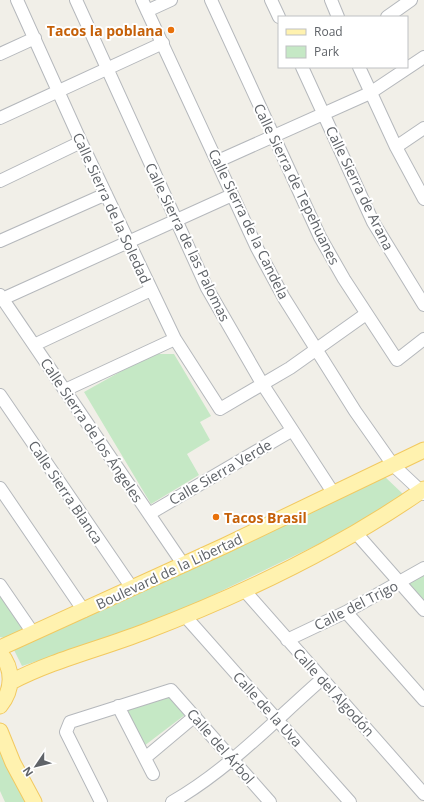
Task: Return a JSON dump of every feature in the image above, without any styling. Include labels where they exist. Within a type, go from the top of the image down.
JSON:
[{"type":"main road","name":"Boulevard de la Libertad","points":[[0,648],[84,611],[334,494],[424,450]]},
{"type":"main road","points":[[11,682],[32,671],[98,649],[185,616],[244,590],[356,532],[423,492]]},
{"type":"main road","points":[[0,654],[5,659],[10,670],[11,682],[6,698],[0,706]]},
{"type":"main road","points":[[0,731],[13,763],[34,802]]},
{"type":"street","name":"Calle Sierra de la Soledad","points":[[17,0],[81,142],[175,339],[220,409],[263,385]]},
{"type":"street","name":"Calle Sierra de las Palomas","points":[[76,0],[207,288],[291,431],[334,494]]},
{"type":"street","points":[[144,5],[171,0]]},
{"type":"street","name":"Calle Sierra de Tepehuanes","points":[[211,0],[320,237],[366,314],[397,360],[424,339]]},
{"type":"street","points":[[271,0],[279,16]]},
{"type":"street","points":[[330,0],[338,16]]},
{"type":"street","points":[[388,16],[411,0]]},
{"type":"street","name":"Calle Sierra de la Candela","points":[[144,5],[163,43],[232,195],[284,298],[316,351],[392,465],[423,492]]},
{"type":"street","points":[[0,54],[35,38]]},
{"type":"street","points":[[0,118],[163,43]]},
{"type":"street","points":[[408,68],[424,57]]},
{"type":"street","name":"Calle Sierra de Arana","points":[[302,68],[373,222],[424,306]]},
{"type":"street","points":[[359,68],[396,147],[424,199]]},
{"type":"street","points":[[218,162],[370,93],[408,68]]},
{"type":"street","points":[[396,147],[424,128]]},
{"type":"street","points":[[0,181],[81,142]]},
{"type":"street","points":[[0,240],[106,194]]},
{"type":"street","points":[[1,298],[232,195]]},
{"type":"street","points":[[34,345],[151,290]]},
{"type":"street","name":"Calle Sierra de los Ángeles","points":[[1,298],[183,564]]},
{"type":"street","points":[[263,385],[316,351],[366,314]]},
{"type":"street","points":[[65,390],[175,339]]},
{"type":"street","name":"Calle Sierra Blanca","points":[[0,395],[132,588]]},
{"type":"street","name":"Calle Sierra Verde","points":[[149,514],[291,431]]},
{"type":"street","points":[[0,488],[84,611]]},
{"type":"street","points":[[356,532],[424,610]]},
{"type":"street","name":"Calle del Trigo","points":[[287,640],[346,612],[400,583],[424,568]]},
{"type":"street","points":[[0,585],[33,633]]},
{"type":"street","name":"Calle del Algodón","points":[[244,590],[424,794]]},
{"type":"street","points":[[346,612],[424,700]]},
{"type":"street","name":"Calle de la Uva","points":[[185,616],[350,802]]},
{"type":"street","points":[[172,802],[189,798],[322,679]]},
{"type":"street","name":"Calle del Árbol","points":[[118,706],[171,690],[270,802]]},
{"type":"street","points":[[101,802],[66,732],[67,726],[70,722],[118,706],[153,774]]},
{"type":"street","points":[[145,758],[195,716]]},
{"type":"green space","points":[[152,354],[174,354],[211,416],[200,422],[210,440],[187,454],[199,475],[151,504],[84,392]]},
{"type":"green space","points":[[383,475],[404,495],[329,539],[188,607],[121,634],[22,666],[13,648]]},
{"type":"green space","points":[[424,572],[424,606],[404,583]]},
{"type":"green space","points":[[0,596],[24,630],[9,639],[0,637]]},
{"type":"green space","points":[[169,696],[186,714],[144,746],[124,710]]},
{"type":"green space","points":[[0,749],[27,802],[5,802],[0,791]]},
{"type":"place","name":"Tacos la poblana","points":[[171,30]]},
{"type":"place","name":"Tacos Brasil","points":[[216,517]]}]
